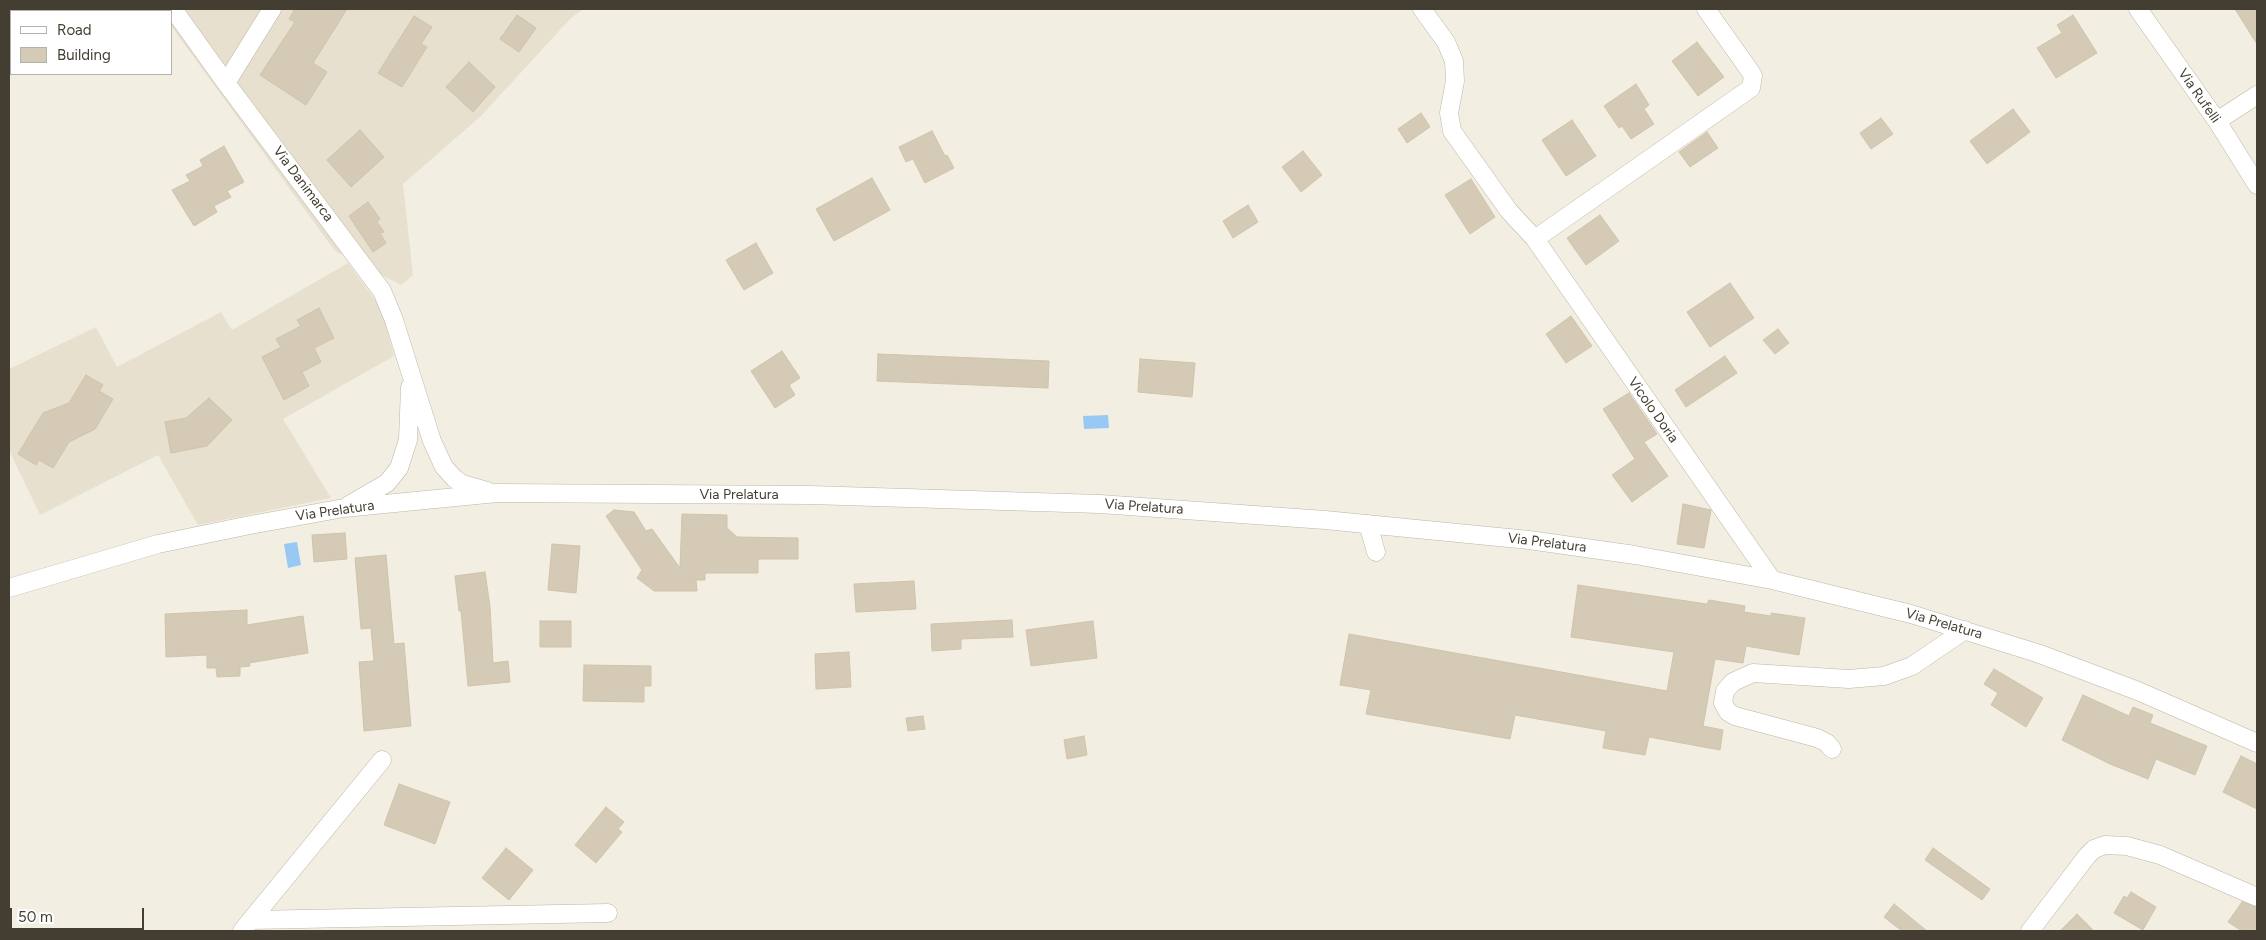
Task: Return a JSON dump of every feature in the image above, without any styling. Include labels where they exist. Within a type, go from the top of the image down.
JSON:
[{"type":"street","name":"Via Danimarca","points":[[173,9],[226,83],[377,284],[394,320],[432,442],[444,466],[462,484],[497,494]]},
{"type":"street","points":[[226,83],[272,9]]},
{"type":"street","name":"Vicolo Doria","points":[[1422,9],[1446,42],[1454,60],[1455,81],[1449,114],[1452,131],[1509,211],[1535,239],[1772,580]]},
{"type":"street","points":[[1535,239],[1751,88],[1753,76],[1706,9]]},
{"type":"street","name":"Via Rufelli","points":[[2138,9],[2218,122],[2257,185]]},
{"type":"street","points":[[2218,122],[2257,95]]},
{"type":"street","name":"Via Danimarca","points":[[344,508],[384,485],[399,468],[408,440],[410,371]]},
{"type":"street","name":"Via Prelatura","points":[[9,588],[158,544],[344,508],[497,494],[810,495],[1090,504],[1368,524],[1529,540],[1589,548],[1772,580],[1911,614],[1965,630],[2097,675],[2257,743]]},
{"type":"street","points":[[1368,524],[1376,552]]},
{"type":"street","points":[[1832,749],[1827,743],[1817,738],[1735,716],[1728,712],[1722,702],[1725,691],[1733,682],[1753,673],[1849,679],[1884,676],[1912,666],[1965,630]]},
{"type":"street","points":[[246,925],[382,760]]},
{"type":"street","points":[[2030,931],[2087,856],[2094,849],[2105,845],[2127,846],[2160,855],[2257,897]]},
{"type":"street","points":[[246,925],[608,913]]},
{"type":"shaded area","points":[[583,9],[570,19],[481,116],[403,184],[413,275],[401,285],[335,251],[172,27],[172,10],[160,10]]},
{"type":"shaded area","points":[[348,263],[382,309],[394,356],[283,419],[331,498],[198,525],[158,455],[40,515],[9,450],[9,369],[96,327],[117,367],[221,312],[232,330]]},
{"type":"water","points":[[1108,415],[1109,428],[1084,429],[1083,416]]},
{"type":"water","points":[[297,542],[301,565],[288,568],[284,544]]},
{"type":"building","points":[[295,9],[347,9],[313,63],[327,72],[306,105],[260,75],[295,22],[289,19]]},
{"type":"building","points":[[2235,9],[2257,9],[2257,44]]},
{"type":"building","points":[[517,15],[536,28],[519,52],[500,39]]},
{"type":"building","points":[[2073,15],[2097,53],[2056,78],[2037,48],[2062,33],[2057,25]]},
{"type":"building","points":[[414,16],[432,27],[421,44],[427,47],[402,87],[378,73]]},
{"type":"building","points":[[1697,42],[1724,77],[1698,96],[1672,61]]},
{"type":"building","points":[[469,62],[495,87],[473,112],[446,87]]},
{"type":"building","points":[[1636,84],[1649,105],[1644,109],[1654,124],[1631,139],[1622,126],[1619,128],[1604,106]]},
{"type":"building","points":[[2013,109],[2030,132],[1987,164],[1970,141]]},
{"type":"building","points":[[1421,113],[1430,127],[1407,143],[1398,129]]},
{"type":"building","points":[[1881,118],[1893,134],[1871,149],[1860,133]]},
{"type":"building","points":[[1572,120],[1596,156],[1566,176],[1542,140]]},
{"type":"building","points":[[360,130],[384,157],[351,187],[327,160]]},
{"type":"building","points":[[932,131],[945,156],[947,155],[954,168],[925,183],[913,159],[906,162],[899,147]]},
{"type":"building","points":[[1707,132],[1718,148],[1690,167],[1679,152]]},
{"type":"building","points":[[224,146],[244,182],[227,191],[231,197],[214,206],[217,212],[194,226],[172,190],[190,181],[186,175],[203,166],[200,160]]},
{"type":"building","points":[[1303,151],[1322,175],[1301,192],[1282,167]]},
{"type":"building","points":[[872,178],[890,210],[834,241],[816,209]]},
{"type":"building","points":[[1471,179],[1495,217],[1470,234],[1445,195]]},
{"type":"building","points":[[368,202],[380,219],[377,222],[384,232],[380,233],[386,243],[373,252],[349,216]]},
{"type":"building","points":[[1248,205],[1258,222],[1233,238],[1223,221]]},
{"type":"building","points":[[1600,215],[1619,241],[1586,265],[1567,238]]},
{"type":"building","points":[[756,243],[773,273],[744,290],[726,260]]},
{"type":"building","points":[[1730,283],[1754,318],[1710,347],[1687,312]]},
{"type":"building","points":[[319,308],[334,338],[314,348],[321,362],[302,372],[309,386],[284,400],[262,357],[281,347],[276,339],[301,326],[297,320]]},
{"type":"building","points":[[1571,316],[1592,346],[1566,363],[1546,334]]},
{"type":"building","points":[[1778,329],[1789,343],[1775,354],[1763,340]]},
{"type":"building","points":[[782,351],[800,378],[789,385],[795,395],[775,408],[751,371]]},
{"type":"building","points":[[878,354],[1049,361],[1048,388],[877,381]]},
{"type":"building","points":[[1725,356],[1737,373],[1686,407],[1675,390]]},
{"type":"building","points":[[1140,359],[1195,363],[1192,397],[1138,392]]},
{"type":"building","points":[[86,375],[103,385],[99,391],[113,399],[95,429],[69,442],[53,468],[39,460],[36,465],[18,454],[43,413],[69,403]]},
{"type":"building","points":[[1629,393],[1657,434],[1644,442],[1668,476],[1632,502],[1612,475],[1635,459],[1603,409]]},
{"type":"building","points":[[209,398],[232,420],[207,446],[171,453],[165,422],[186,418]]},
{"type":"building","points":[[1683,504],[1711,510],[1704,548],[1677,544]]},
{"type":"building","points":[[614,510],[634,512],[646,531],[652,529],[680,568],[682,514],[727,515],[727,528],[737,537],[798,538],[798,559],[758,559],[758,573],[705,573],[705,580],[696,580],[697,591],[654,591],[637,578],[642,570],[606,516]]},
{"type":"building","points":[[345,533],[347,559],[314,562],[312,535]]},
{"type":"building","points":[[552,544],[580,546],[576,593],[548,590]]},
{"type":"building","points":[[386,555],[394,644],[404,643],[411,726],[364,731],[359,662],[374,661],[371,628],[361,629],[355,558]]},
{"type":"building","points":[[485,572],[490,607],[493,663],[508,661],[510,682],[468,686],[461,611],[459,611],[455,576]]},
{"type":"building","points":[[914,581],[916,609],[856,612],[854,584]]},
{"type":"building","points":[[1578,585],[1707,604],[1709,600],[1745,606],[1744,612],[1771,616],[1771,613],[1805,618],[1799,655],[1746,646],[1743,663],[1715,659],[1703,726],[1723,730],[1720,750],[1649,737],[1645,755],[1603,748],[1606,731],[1515,715],[1510,739],[1366,714],[1371,690],[1340,685],[1349,634],[1667,691],[1674,652],[1571,637]]},
{"type":"building","points":[[247,610],[247,625],[303,616],[308,653],[249,663],[250,666],[240,667],[240,676],[217,677],[216,668],[207,668],[207,655],[166,657],[165,614]]},
{"type":"building","points":[[1012,620],[1013,637],[961,639],[961,649],[932,651],[931,624]]},
{"type":"building","points":[[540,621],[571,621],[571,647],[540,647]]},
{"type":"building","points":[[1093,621],[1097,658],[1031,666],[1026,630]]},
{"type":"building","points":[[849,652],[851,687],[816,689],[815,654]]},
{"type":"building","points":[[584,665],[651,666],[651,686],[644,686],[644,702],[583,701]]},
{"type":"building","points":[[1994,669],[2043,698],[2026,727],[1991,705],[1998,693],[1984,684]]},
{"type":"building","points":[[2083,695],[2129,716],[2133,707],[2153,715],[2150,723],[2207,746],[2195,775],[2156,759],[2148,779],[2110,764],[2062,740]]},
{"type":"building","points":[[923,716],[925,729],[908,731],[906,718]]},
{"type":"building","points":[[1084,736],[1087,755],[1067,759],[1064,740]]},
{"type":"building","points":[[2241,756],[2257,764],[2257,809],[2223,792]]},
{"type":"building","points":[[399,784],[450,802],[435,844],[384,825]]},
{"type":"building","points":[[606,807],[624,822],[618,829],[622,832],[596,863],[575,845]]},
{"type":"building","points":[[506,848],[533,870],[509,900],[482,878]]},
{"type":"building","points":[[1933,848],[1990,889],[1982,900],[1925,860]]},
{"type":"building","points":[[2131,892],[2156,907],[2143,930],[2114,913],[2124,896],[2127,898]]},
{"type":"building","points":[[2242,902],[2257,907],[2257,931],[2242,931],[2228,922]]},
{"type":"building","points":[[1894,904],[1927,931],[1902,931],[1884,917]]},
{"type":"building","points":[[2077,914],[2094,931],[2060,931]]}]
